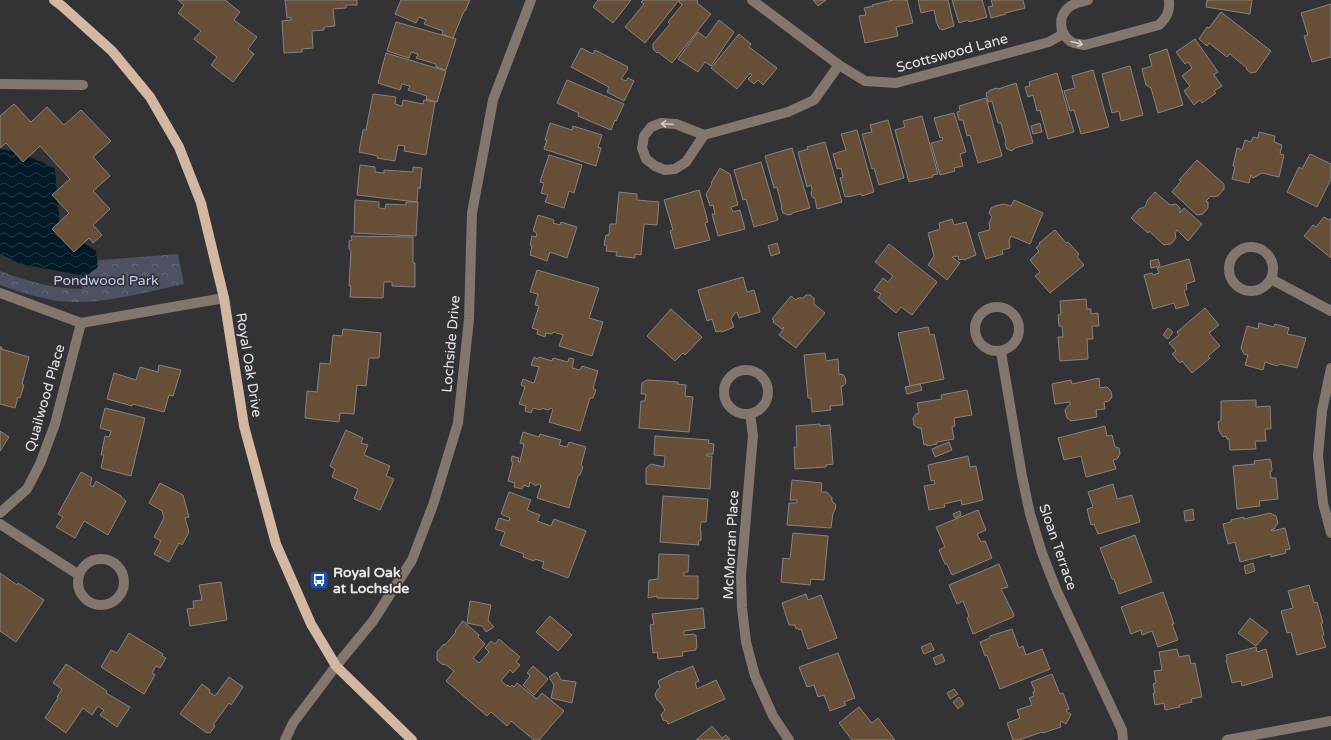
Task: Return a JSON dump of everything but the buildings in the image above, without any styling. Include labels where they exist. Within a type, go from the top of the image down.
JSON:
[{"type":"main road","name":"Royal Oak Drive","points":[[54,0],[112,51],[150,97],[176,141],[202,203],[224,298],[244,426],[276,544],[311,624],[336,666],[412,740]]},
{"type":"street","name":"Lochside Drive","points":[[285,740],[294,723],[336,666],[373,621],[412,560],[433,505],[458,423],[469,319],[472,213],[493,100],[531,0]]},
{"type":"street","name":"Scottswood Lane","points":[[752,0],[839,65],[865,81],[896,83],[1049,42],[1063,34]]},
{"type":"street","points":[[1088,0],[1074,4],[1066,9],[1062,17],[1061,26],[1063,34],[1076,44],[1085,45],[1159,25],[1166,18],[1170,10],[1169,0]]},
{"type":"street","points":[[704,135],[686,162],[675,168],[665,170],[655,166],[646,159],[642,148],[644,136],[651,127],[661,123],[676,124],[704,135],[788,112],[814,100],[839,65]]},
{"type":"street","points":[[0,84],[83,85]]},
{"type":"street","points":[[1254,246],[1261,248],[1271,258],[1274,272],[1271,279],[1267,285],[1253,291],[1238,287],[1232,281],[1230,274],[1229,266],[1231,259],[1235,253],[1241,249],[1254,246]]},
{"type":"street","points":[[1271,279],[1331,311]]},
{"type":"street","points":[[0,293],[81,323],[224,298]]},
{"type":"street","points":[[991,308],[1006,308],[1017,318],[1019,324],[1020,332],[1018,339],[1008,350],[1001,352],[994,352],[986,349],[976,338],[976,323],[979,316],[984,311],[991,308]]},
{"type":"street","name":"Quailwood Place","points":[[0,513],[27,489],[40,464],[55,424],[81,323]]},
{"type":"street","name":"Sloan Terrace","points":[[1001,352],[1022,476],[1030,514],[1042,553],[1056,589],[1122,730],[1123,740]]},
{"type":"street","points":[[1331,368],[1322,411],[1318,456],[1323,503],[1331,533]]},
{"type":"street","points":[[741,369],[749,369],[762,376],[768,391],[767,399],[760,408],[750,414],[736,412],[730,408],[726,403],[724,396],[723,389],[725,382],[729,376],[741,369]]},
{"type":"street","name":"McMorran Place","points":[[750,414],[753,435],[741,576],[742,608],[746,642],[756,676],[773,716],[789,740]]},
{"type":"street","points":[[0,524],[79,575]]},
{"type":"street","points":[[104,559],[114,562],[121,570],[124,579],[123,589],[118,598],[109,604],[99,605],[90,602],[82,594],[78,585],[79,575],[85,566],[93,560],[104,559]]},
{"type":"street","points":[[1227,740],[1331,721]]},
{"type":"green space","name":"Pondwood Park","points":[[178,254],[184,284],[106,300],[91,302],[59,301],[0,285],[0,271],[40,284],[82,289],[88,261]]},
{"type":"water","points":[[0,149],[28,156],[55,169],[60,227],[96,251],[98,267],[86,276],[20,264],[0,254]]},
{"type":"place","name":"Royal Oak at Lochside","points":[[319,580]]}]
